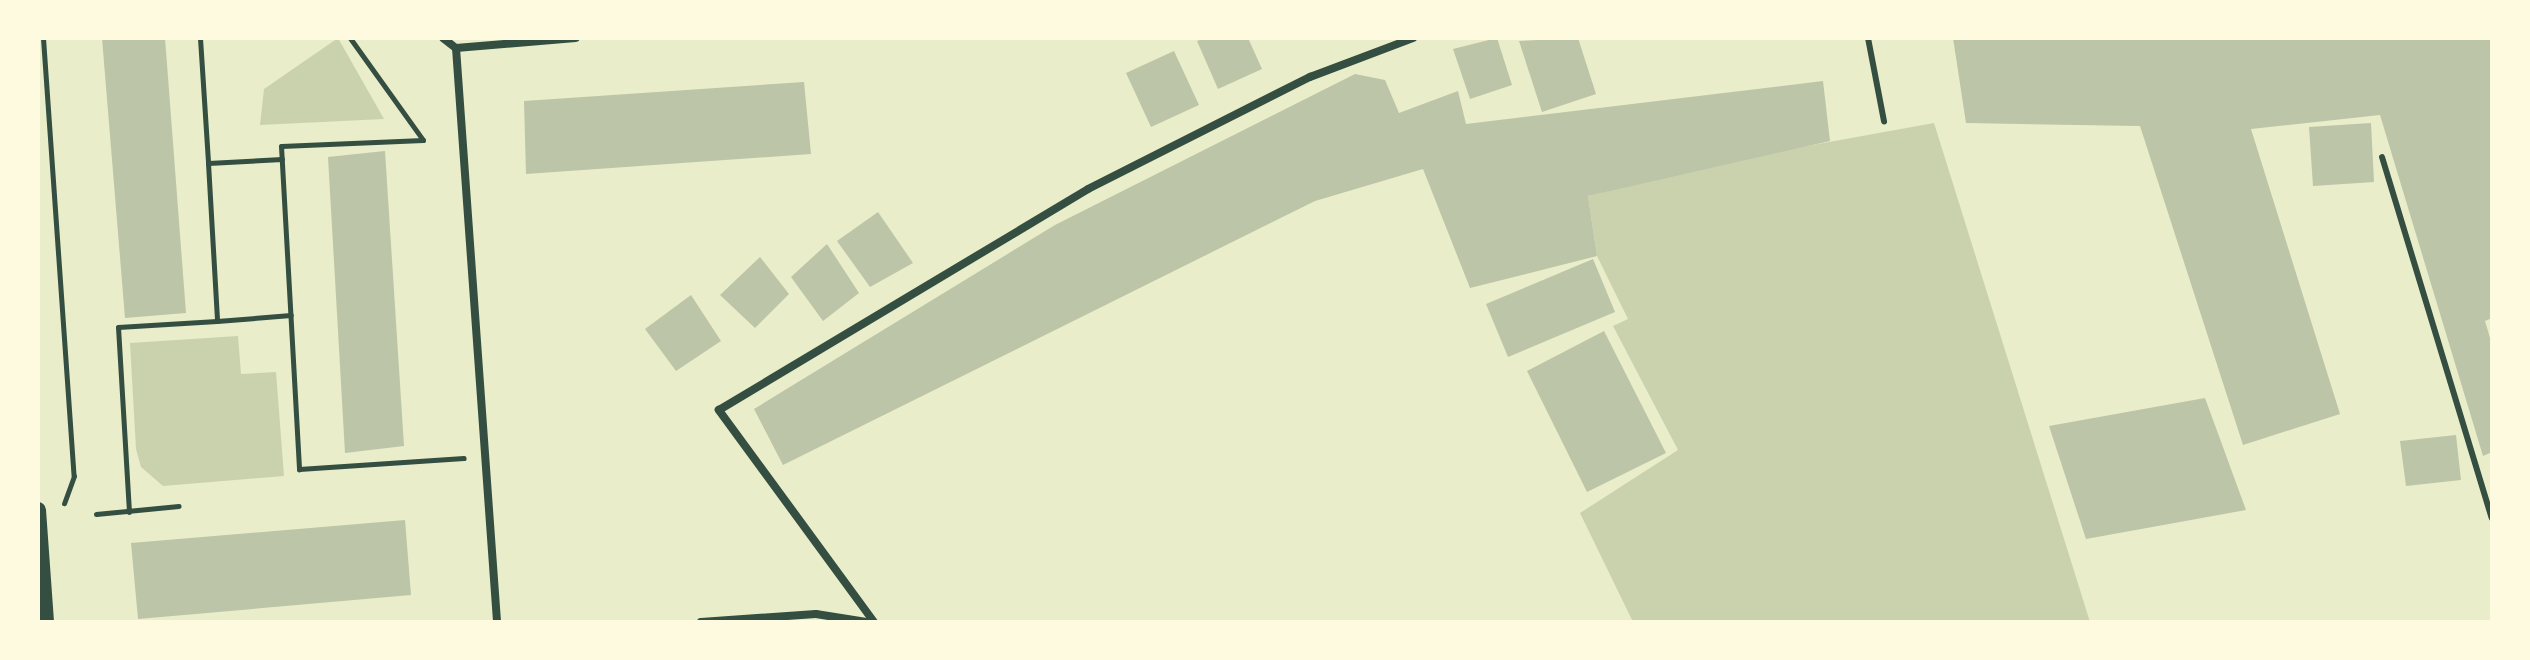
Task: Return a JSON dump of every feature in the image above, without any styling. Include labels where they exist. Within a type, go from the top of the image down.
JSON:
[{"type":"main road","points":[[38,510],[46,622]]},
{"type":"street","points":[[443,38],[456,48],[576,38]]},
{"type":"street","points":[[874,622],[719,410],[1088,189],[1310,77],[1413,38]]},
{"type":"street","points":[[456,48],[497,622]]},
{"type":"street","points":[[701,622],[816,614],[866,622]]},
{"type":"lane","points":[[1868,38],[1884,121]]},
{"type":"lane","points":[[2382,157],[2492,518]]},
{"type":"path","points":[[43,38],[74,476],[63,492],[66,522]]},
{"type":"path","points":[[200,38],[217,321]]},
{"type":"path","points":[[350,38],[423,140],[281,146],[299,469],[485,457]]},
{"type":"path","points":[[208,163],[282,159]]},
{"type":"path","points":[[129,512],[118,327],[291,315]]},
{"type":"path","points":[[96,514],[179,506]]},
{"type":"green space","points":[[338,38],[384,119],[260,125],[264,89]]},
{"type":"green space","points":[[1934,123],[2090,622],[1633,622],[1580,513],[1678,450],[1613,326],[1628,319],[1597,256],[1588,196],[1740,158]]},
{"type":"green space","points":[[238,336],[241,374],[276,372],[284,476],[163,486],[141,467],[136,449],[130,343]]},
{"type":"building","points":[[102,38],[165,38],[186,313],[125,318]]},
{"type":"building","points":[[1205,38],[1248,38],[1262,69],[1218,89],[1197,41]]},
{"type":"building","points":[[1497,38],[1512,85],[1470,99],[1453,49]]},
{"type":"building","points":[[1578,38],[1596,94],[1542,112],[1519,41]]},
{"type":"building","points":[[1953,38],[2492,38],[2492,318],[2485,321],[2492,345],[2492,452],[2483,456],[2380,115],[2251,129],[2340,414],[2243,445],[2140,126],[1966,123]]},
{"type":"building","points":[[1174,51],[1199,105],[1151,127],[1126,73]]},
{"type":"building","points":[[1355,74],[1385,80],[1399,113],[1458,91],[1466,124],[1823,81],[1830,141],[1588,196],[1597,256],[1470,288],[1423,169],[1315,201],[783,465],[754,409],[1055,225]]},
{"type":"building","points":[[804,82],[811,154],[526,174],[524,101]]},
{"type":"building","points":[[2371,123],[2374,182],[2313,186],[2309,127]]},
{"type":"building","points":[[385,151],[404,446],[345,453],[328,157]]},
{"type":"building","points":[[878,212],[913,263],[870,287],[837,241]]},
{"type":"building","points":[[827,244],[859,293],[823,321],[791,277]]},
{"type":"building","points":[[760,257],[789,294],[755,328],[720,295]]},
{"type":"building","points":[[1593,259],[1615,312],[1508,357],[1486,304]]},
{"type":"building","points":[[691,295],[721,341],[676,371],[645,329]]},
{"type":"building","points":[[1604,331],[1666,453],[1587,492],[1527,371]]},
{"type":"building","points":[[2205,398],[2246,510],[2086,539],[2049,426]]},
{"type":"building","points":[[2456,435],[2461,480],[2406,486],[2400,441]]},
{"type":"building","points":[[405,520],[411,595],[138,619],[131,543]]}]
